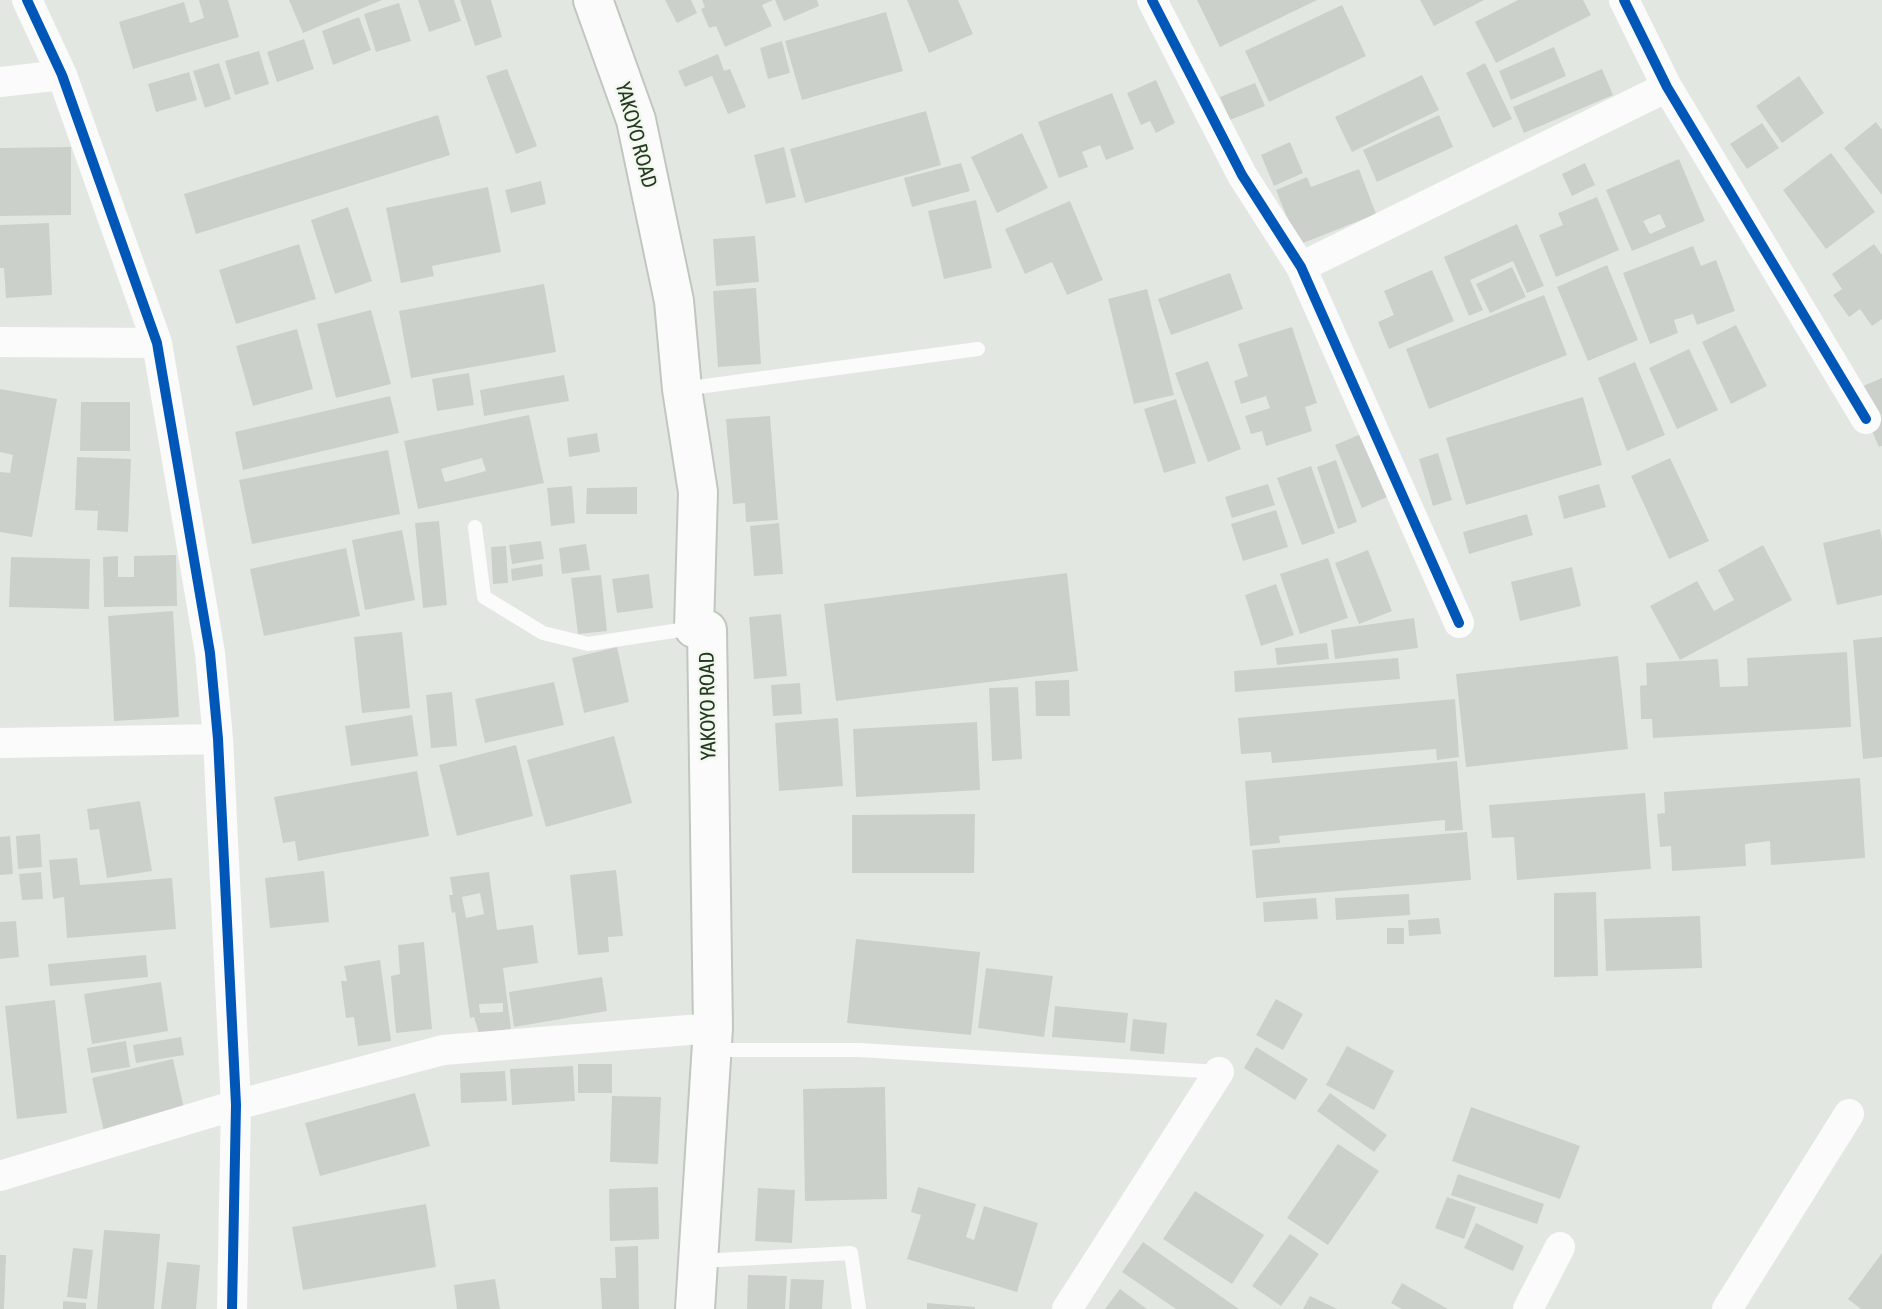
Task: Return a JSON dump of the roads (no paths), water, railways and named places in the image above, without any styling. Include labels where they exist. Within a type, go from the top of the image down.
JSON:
[{"type":"main road","name":"YAKOYO ROAD","points":[[593,0],[636,120],[674,302],[682,389],[698,492],[694,628],[707,630],[712,1039],[695,1309]]},
{"type":"street","points":[[27,0],[62,75],[158,343],[210,653],[218,740],[236,1105],[232,1309]]},
{"type":"street","points":[[1152,0],[1242,175],[1301,267],[1459,623]]},
{"type":"street","points":[[1624,0],[1667,86],[1866,419]]},
{"type":"street","points":[[0,82],[62,75]]},
{"type":"street","points":[[1301,267],[1667,86]]},
{"type":"street","points":[[0,342],[158,343]]},
{"type":"street","points":[[0,743],[218,740]]},
{"type":"street","points":[[0,1176],[236,1105],[443,1050],[712,1039]]},
{"type":"street","points":[[1067,1309],[1219,1072]]},
{"type":"street","points":[[1727,1309],[1849,1114]]},
{"type":"street","points":[[1528,1309],[1560,1247]]},
{"type":"lane","points":[[682,389],[978,349]]},
{"type":"lane","points":[[475,527],[484,597],[543,633],[589,644],[694,628]]},
{"type":"lane","points":[[712,1039],[1219,1072]]},
{"type":"lane","points":[[697,1261],[851,1253],[859,1309]]}]
